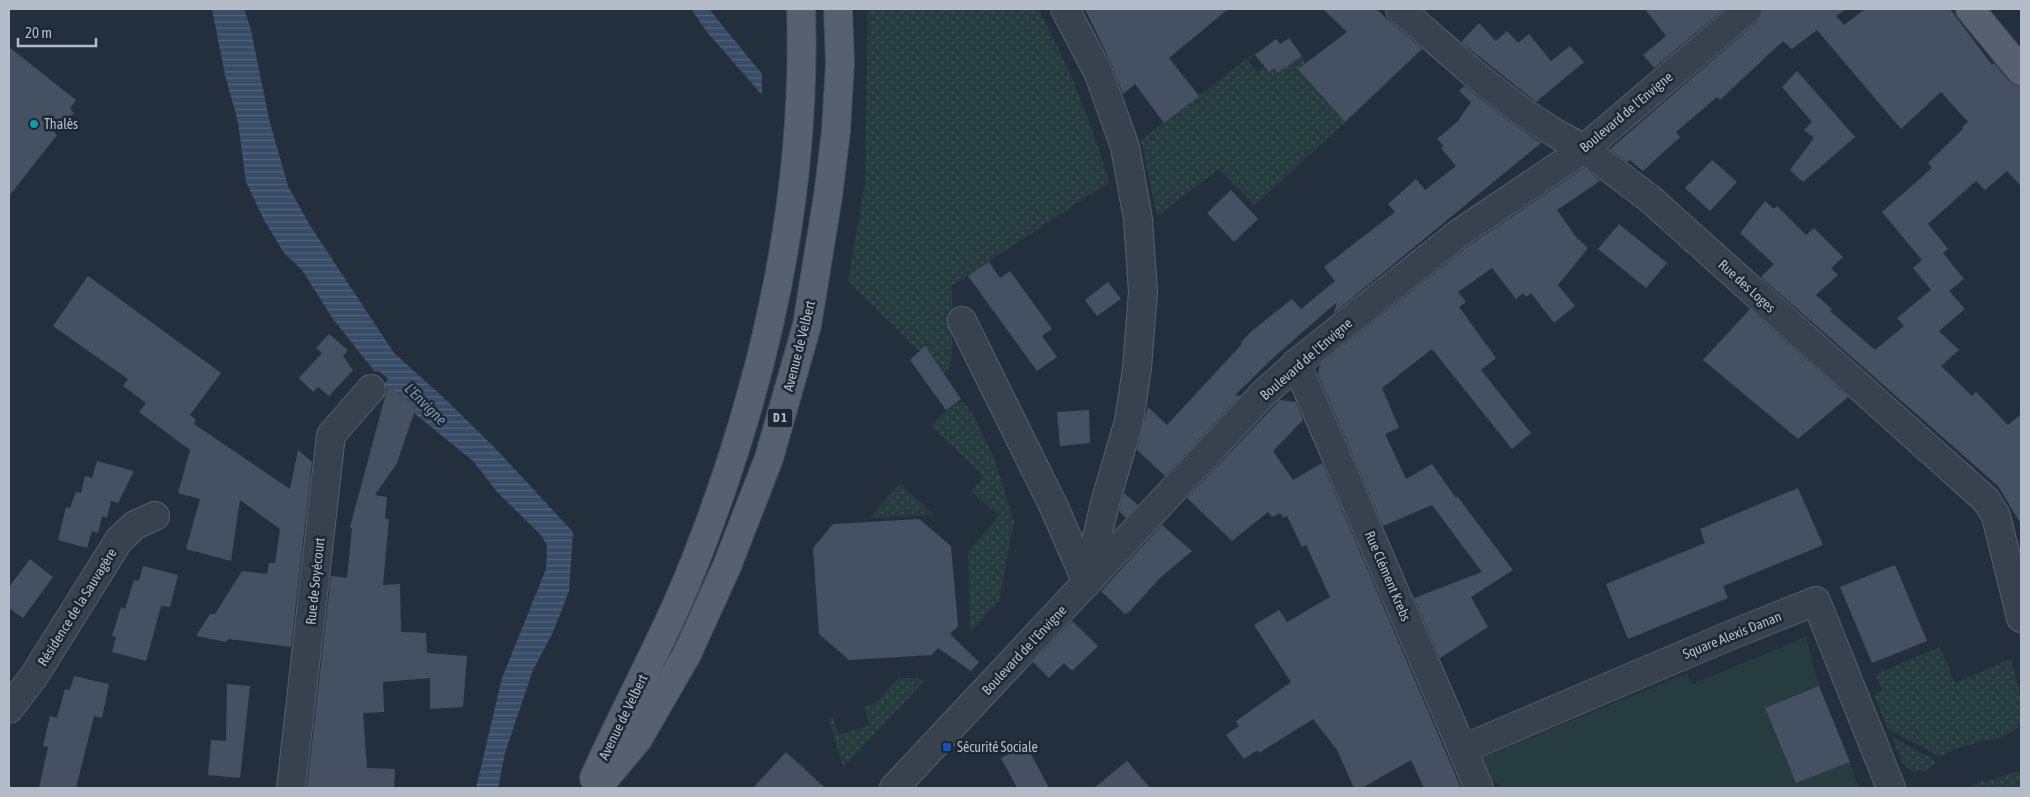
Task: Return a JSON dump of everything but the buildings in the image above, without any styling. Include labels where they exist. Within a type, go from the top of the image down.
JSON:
[{"type":"main road","name":"Avenue de Velbert","points":[[589,788],[657,646],[701,548],[740,437],[772,320],[784,256],[800,127],[803,62],[802,9]]},
{"type":"main road","name":"Avenue de Velbert","points":[[597,788],[638,739],[687,654],[727,566],[769,458],[807,325],[828,196],[836,130],[840,63],[838,9]]},
{"type":"main road","points":[[1970,9],[2021,71]]},
{"type":"street","points":[[1065,9],[1099,74],[1125,147],[1138,219],[1142,292],[1138,368],[1129,421],[1105,503],[1087,583]]},
{"type":"street","name":"Rue des Loges","points":[[1400,9],[1520,110],[1555,133],[1584,148],[1649,198],[1986,500],[1996,516],[2021,618]]},
{"type":"street","name":"Boulevard de l'Envigne","points":[[894,788],[1264,393],[1296,363],[1458,234],[1584,148],[1748,9]]},
{"type":"street","points":[[962,321],[1054,507],[1087,583]]},
{"type":"street","name":"Rue Clément Krebs","points":[[1296,363],[1479,788]]},
{"type":"street","name":"Rue de Soyécourt","points":[[291,788],[331,435],[371,389]]},
{"type":"street","name":"Résidence de la Sauvagère","points":[[9,709],[34,676],[119,540],[134,525],[155,516]]},
{"type":"street","name":"Square Alexis Danan","points":[[1463,749],[1816,601],[1891,788]]},
{"type":"green space","points":[[868,9],[1038,9],[1060,51],[1078,94],[1095,137],[1109,182],[952,286],[952,356],[949,367],[944,374],[925,346],[919,351],[848,281],[865,183]]},
{"type":"green space","points":[[1260,49],[1261,51],[1248,60],[1257,72],[1265,67],[1274,68],[1277,73],[1302,56],[1313,76],[1308,79],[1345,122],[1255,205],[1219,169],[1157,216],[1141,140]]},
{"type":"green space","points":[[964,402],[973,414],[994,458],[1014,521],[999,601],[970,632],[968,551],[999,516],[971,491],[984,476],[931,426],[952,404]]},
{"type":"green space","points":[[900,484],[934,515],[869,518]]},
{"type":"green space","points":[[1806,637],[1819,686],[1765,709],[1796,783],[1850,762],[1859,788],[1501,788],[1499,784],[1490,780],[1481,758],[1687,673],[1692,684]]},
{"type":"green space","points":[[1940,647],[1955,683],[2011,659],[2021,698],[2021,721],[2017,728],[2007,735],[1957,748],[1941,757],[1888,729],[1874,695],[1882,691],[1876,674]]},
{"type":"green space","points":[[898,678],[917,678],[924,681],[843,767],[829,719],[833,716],[839,735],[870,725],[864,707],[876,703]]},
{"type":"green space","points":[[1892,737],[1936,762],[1925,771],[1911,771],[1903,764]]},
{"type":"green space","points":[[2021,772],[2021,788],[1971,788],[1975,784]]},
{"type":"water","name":"L'Envigne","points":[[212,9],[244,9],[250,26],[270,123],[288,186],[311,227],[394,353],[495,448],[573,532],[569,591],[553,632],[533,670],[505,753],[498,788],[476,788],[502,678],[546,569],[547,545],[540,534],[498,493],[473,461],[414,413],[416,407],[384,385],[388,379],[379,371],[375,372],[333,319],[302,270],[284,253],[264,220],[246,182],[238,122],[225,75]]},
{"type":"water","points":[[691,9],[709,9],[762,74],[762,95],[707,32]]},
{"type":"place","name":"Thalès","points":[[34,124]]},
{"type":"place","name":"Sécurité Sociale","points":[[947,747]]}]
